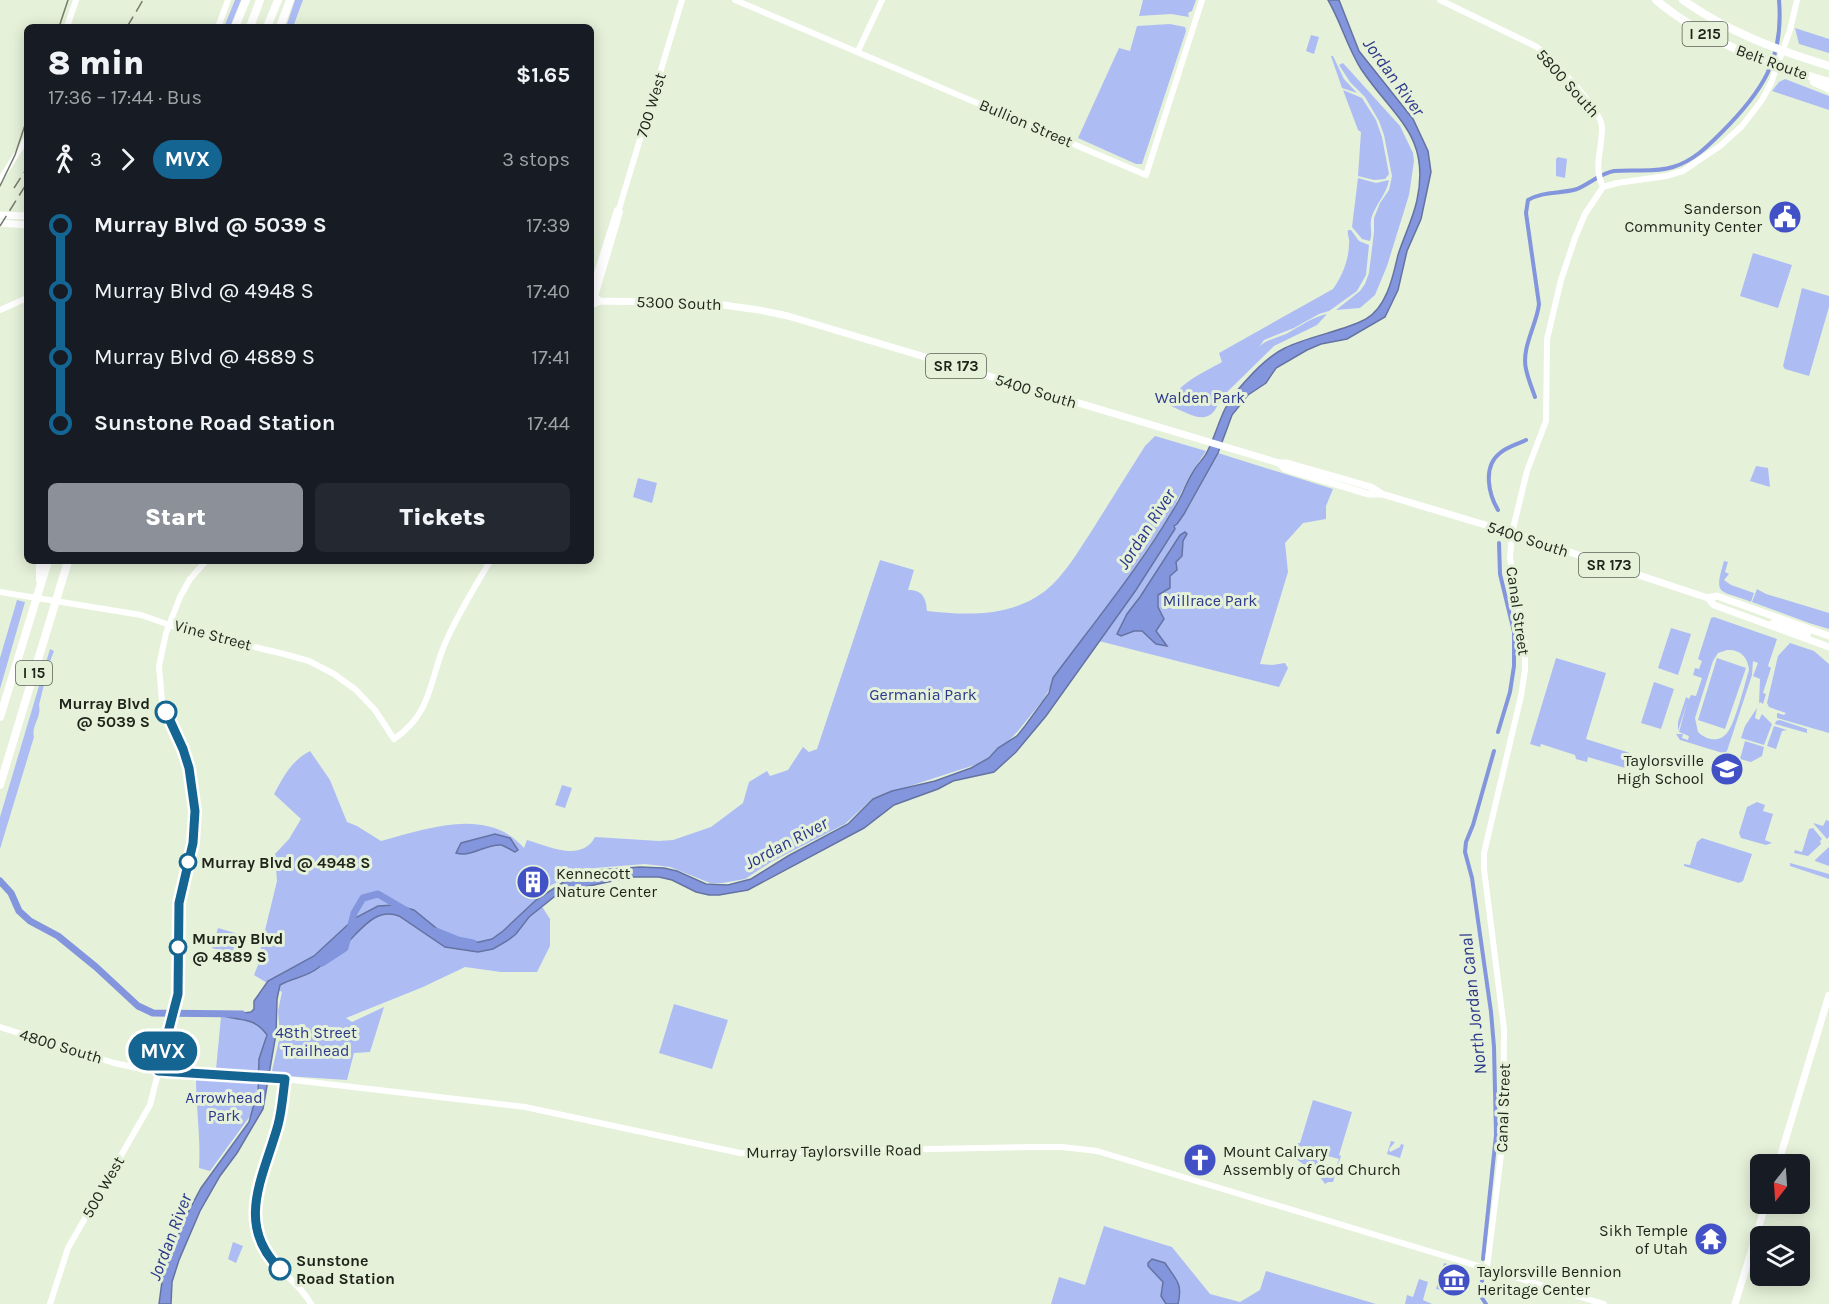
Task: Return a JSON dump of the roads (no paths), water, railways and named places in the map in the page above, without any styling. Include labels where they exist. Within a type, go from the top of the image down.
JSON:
[{"type":"highway","points":[[235,24],[246,0]]},
{"type":"highway","points":[[251,24],[260,0]]},
{"type":"highway","points":[[268,24],[278,0]]},
{"type":"highway","points":[[281,24],[291,0]]},
{"type":"highway","name":"Belt Route","points":[[1656,0],[1707,34],[1759,59],[1829,82]]},
{"type":"highway","name":"Belt Route","points":[[1683,0],[1727,27],[1762,44],[1826,65]]},
{"type":"highway","points":[[1788,70],[1829,89]]},
{"type":"highway","points":[[40,564],[40,586]]},
{"type":"highway","name":"I 15","points":[[0,717],[47,564]]},
{"type":"highway","name":"I 15","points":[[0,785],[67,564]]},
{"type":"main road","points":[[0,215],[24,216]]},
{"type":"main road","points":[[0,223],[24,225]]},
{"type":"main road","name":"5300 South","points":[[594,301],[688,302],[759,310]]},
{"type":"main road","name":"5400 South","points":[[759,310],[811,323],[1280,463],[1285,469],[1331,479],[1368,494],[1382,494],[1512,533],[1708,598],[1717,596],[1829,637]]},
{"type":"main road","name":"5400 South","points":[[1708,598],[1714,605],[1829,647]]},
{"type":"main road","points":[[1759,621],[1783,624],[1829,637]]},
{"type":"main road","points":[[1781,1154],[1829,995]]},
{"type":"main road","points":[[1735,1304],[1763,1214]]},
{"type":"street","points":[[68,24],[75,0]]},
{"type":"street","points":[[219,24],[228,0]]},
{"type":"street","name":"700 West","points":[[594,298],[610,251],[619,209],[682,0]]},
{"type":"street","name":"Bullion Street","points":[[735,0],[1146,175],[1202,0]]},
{"type":"street","points":[[858,51],[882,0]]},
{"type":"street","name":"5800 South","points":[[1440,0],[1536,47],[1548,57],[1597,112],[1603,126],[1597,174],[1602,184]]},
{"type":"street","points":[[1602,184],[1666,176],[1683,171],[1730,139],[1750,117],[1767,92],[1787,40],[1797,0]]},
{"type":"street","points":[[0,180],[24,143]]},
{"type":"street","name":"Canal Street","points":[[1487,1268],[1503,1145],[1504,1029],[1484,869],[1484,853],[1521,696],[1525,661],[1510,558],[1512,533],[1527,471],[1546,421],[1546,348],[1552,313],[1563,271],[1578,230],[1602,184]]},
{"type":"street","points":[[0,310],[24,299]]},
{"type":"street","name":"500 West","points":[[50,1304],[68,1248],[150,1105],[174,1010],[179,983],[179,903],[193,843],[195,811],[189,768],[160,692],[159,661],[169,624],[186,585],[204,564]]},
{"type":"street","name":"Vine Street","points":[[0,592],[131,613],[190,632],[289,655],[324,668],[361,695],[379,715],[394,739],[411,725],[425,706],[447,638],[488,564]]},
{"type":"street","name":"4800 South","points":[[0,1027],[119,1064],[158,1071]]},
{"type":"street","name":"Murray Taylorsville Road","points":[[158,1071],[285,1079],[525,1107],[740,1153],[1033,1147],[1080,1149],[1114,1155],[1487,1268]]},
{"type":"street","points":[[285,1079],[279,1122],[256,1198],[255,1221],[266,1252],[274,1263],[300,1287],[311,1304]]},
{"type":"street","points":[[1487,1268],[1604,1304]]},
{"type":"waterway","name":"North Jordan Canal","points":[[1535,397],[1525,361],[1527,344],[1539,304],[1526,213],[1528,200],[1540,195],[1577,189],[1614,171],[1659,170],[1673,167],[1699,153],[1748,103],[1767,74],[1778,40],[1779,0]]},
{"type":"waterway","name":"North Jordan Canal","points":[[1498,510],[1490,489],[1491,466],[1494,459],[1503,451],[1526,440]]},
{"type":"waterway","name":"North Jordan Canal","points":[[1498,732],[1510,692],[1514,666],[1514,632],[1500,574],[1499,543]]},
{"type":"waterway","name":"North Jordan Canal","points":[[1483,1259],[1496,1135],[1494,1047],[1472,878],[1465,852],[1494,751]]},
{"type":"waterway","points":[[0,881],[11,893],[19,911],[30,921],[58,936],[138,1006],[153,1013],[242,1014]]},
{"type":"waterway","name":"Jordan River","points":[[322,963],[345,948],[354,913],[363,898],[378,894],[407,911]]},
{"type":"waterway","name":"Jordan River","points":[[436,931],[473,943]]},
{"type":"waterway","name":"North Jordan Canal","points":[[1482,1274],[1482,1298],[1486,1304]]},
{"type":"tram line","points":[[60,24],[68,0]]},
{"type":"tram line","points":[[0,186],[15,155],[24,128]]},
{"type":"railway","points":[[129,24],[143,0]]},
{"type":"railway","points":[[14,188],[24,173]]},
{"type":"railway","points":[[0,226],[24,188]]},
{"type":"place","name":"Sanderson Community Center","points":[[1785,217]]},
{"type":"place","name":"Murray Blvd @ 5039 S","points":[[166,712]]},
{"type":"place","name":"Taylorsville High School","points":[[1727,769]]},
{"type":"place","name":"Murray Blvd @ 4948 S","points":[[188,862]]},
{"type":"place","name":"Kennecott Nature Center","points":[[533,882]]},
{"type":"place","name":"Murray Blvd @ 4889 S","points":[[178,947]]},
{"type":"place","name":"Mount Calvary Assembly of God Church","points":[[1200,1160]]},
{"type":"place","name":"Sikh Temple of Utah","points":[[1711,1239]]},
{"type":"place","name":"Sunstone Road Station","points":[[280,1269]]},
{"type":"place","name":"Taylorsville Bennion Heritage Center","points":[[1454,1280]]},
{"type":"park label","name":"Walden Park","points":[[1200,397]]},
{"type":"park label","name":"Millrace Park","points":[[1210,600]]},
{"type":"park label","name":"Germania Park","points":[[923,694]]},
{"type":"park label","name":"48th Street Trailhead","points":[[316,1041]]},
{"type":"park label","name":"Arrowhead Park","points":[[224,1106]]}]
